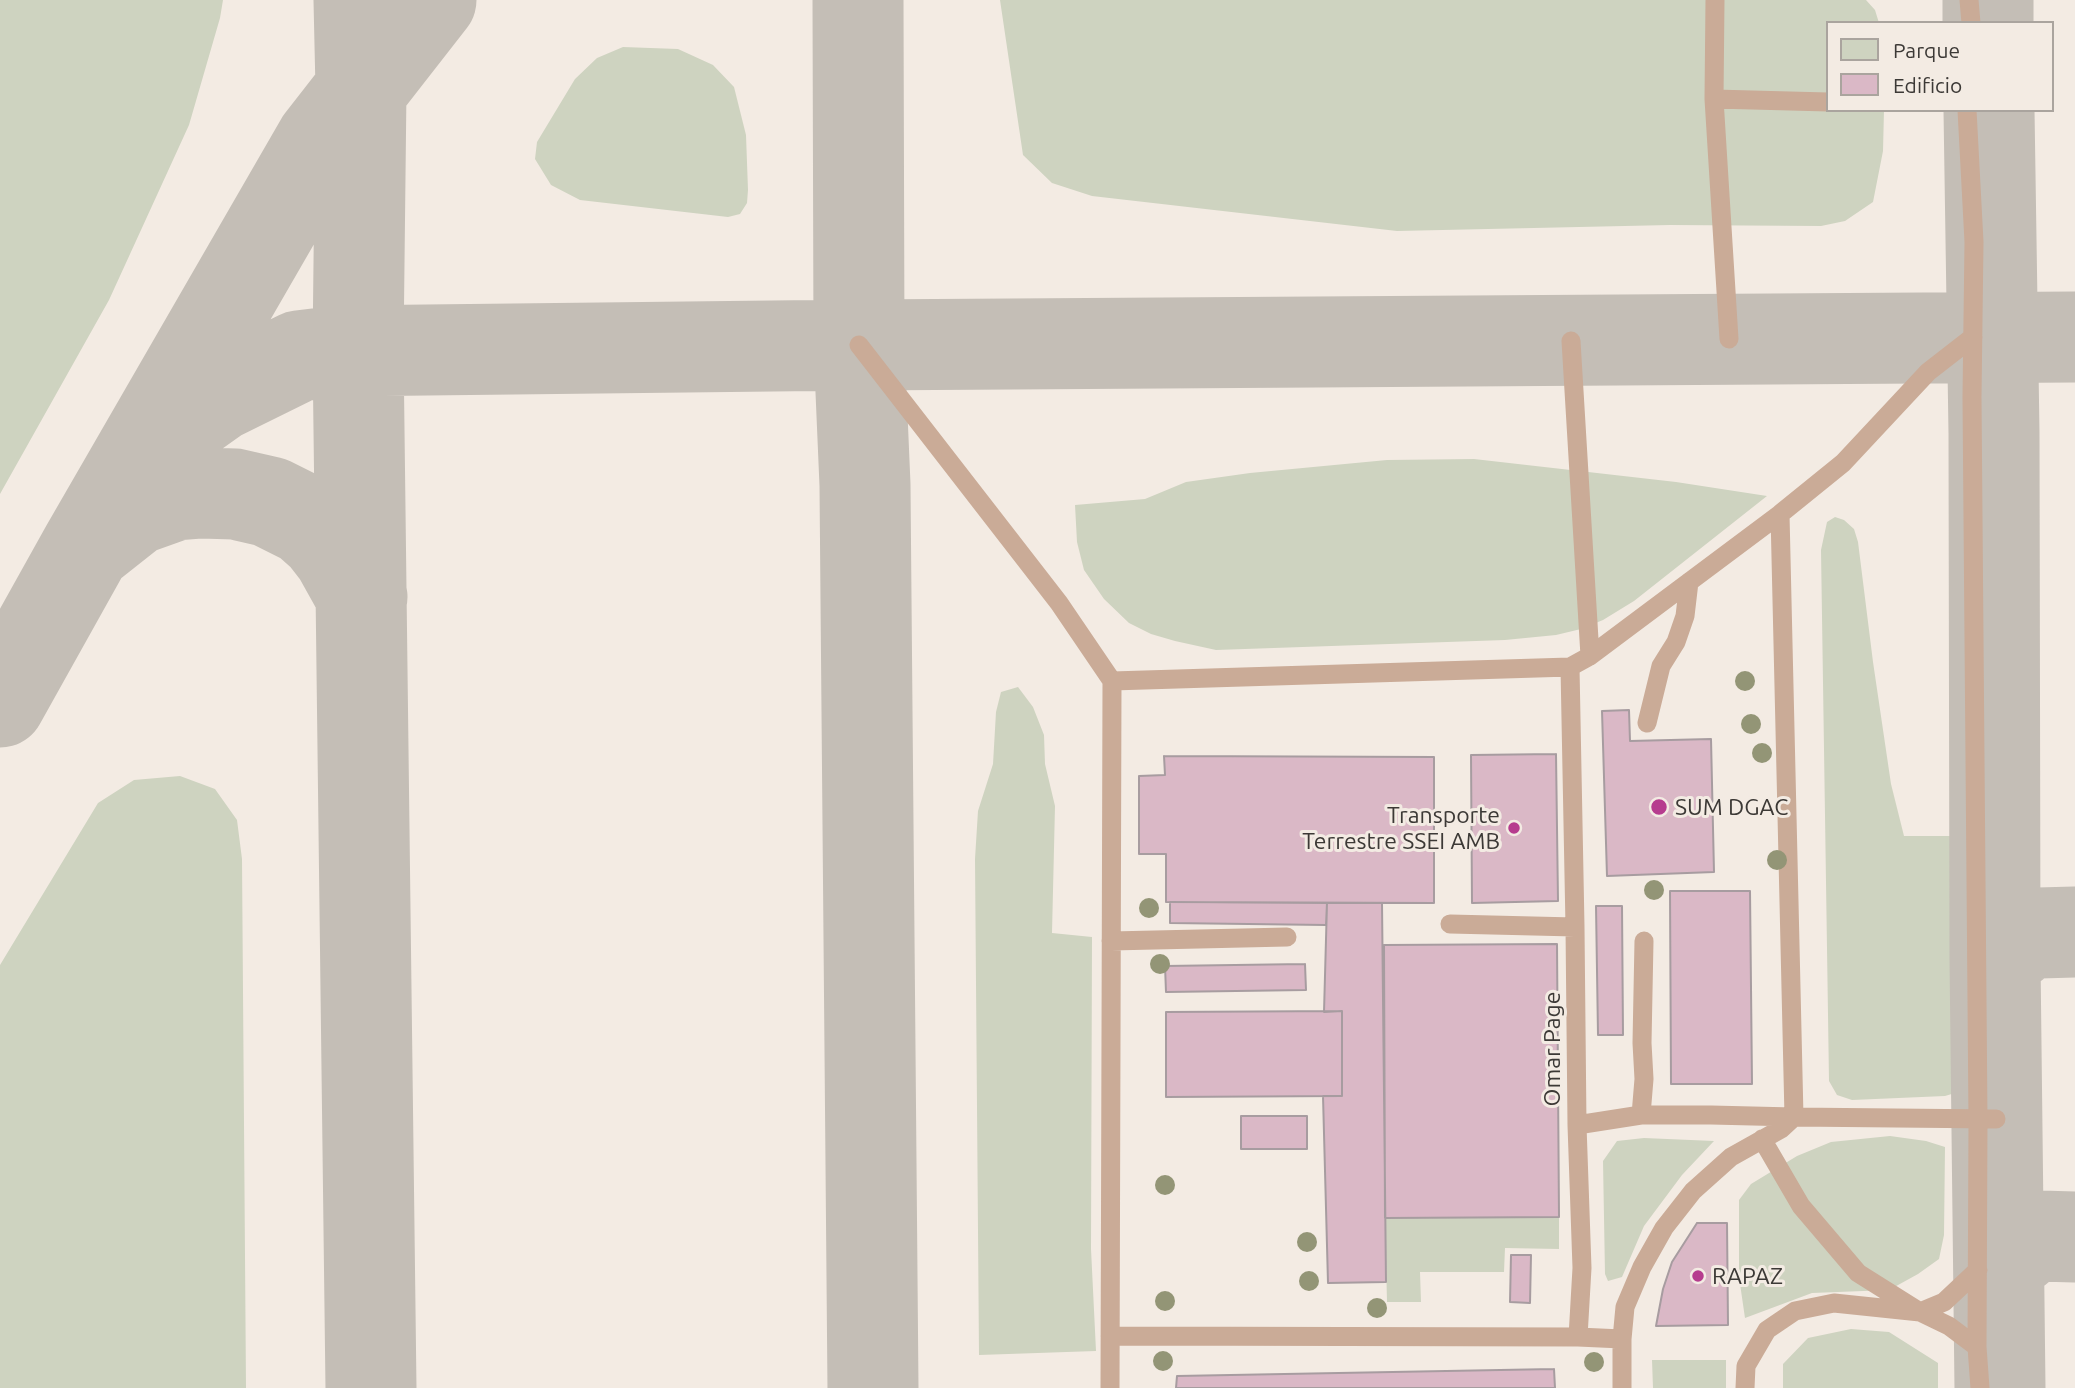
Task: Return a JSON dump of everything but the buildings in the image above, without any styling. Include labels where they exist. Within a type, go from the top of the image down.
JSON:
[{"type":"lane","points":[[1715,0],[1714,99],[1729,339]]},
{"type":"lane","points":[[1969,0],[1971,21]]},
{"type":"lane","points":[[1714,99],[1826,102]]},
{"type":"lane","points":[[1967,112],[1974,242],[1972,397],[1987,1120],[1978,1270],[1977,1347],[1980,1388]]},
{"type":"lane","points":[[1112,681],[1570,667],[1590,656],[1780,514],[1843,463],[1928,372],[1973,337]]},
{"type":"lane","points":[[1571,341],[1590,656]]},
{"type":"lane","points":[[859,345],[1059,603],[1112,681],[1110,1388]]},
{"type":"lane","points":[[1622,1388],[1625,1307],[1642,1267],[1664,1228],[1693,1191],[1731,1157],[1781,1129],[1794,1117],[1780,514]]},
{"type":"lane","points":[[1647,723],[1661,666],[1675,642],[1685,616],[1689,582]]},
{"type":"lane","name":"Omar Page","points":[[1570,667],[1577,1125],[1582,1268],[1578,1337]]},
{"type":"lane","points":[[1450,924],[1575,927]]},
{"type":"lane","points":[[1111,941],[1287,937]]},
{"type":"lane","points":[[1642,1115],[1644,942]]},
{"type":"lane","points":[[1577,1125],[1642,1115],[1987,1120]]},
{"type":"lane","points":[[1762,1139],[1801,1206],[1858,1273],[1920,1312],[1949,1326],[1977,1347]]},
{"type":"lane","points":[[1745,1388],[1746,1366],[1767,1330],[1795,1311],[1834,1303],[1920,1312],[1944,1303],[1978,1270]]},
{"type":"lane","points":[[1110,1336],[1622,1339]]},
{"type":"green space","points":[[0,0],[223,0],[189,125],[109,300],[0,494]]},
{"type":"green space","points":[[1000,0],[1866,0],[1875,10],[1878,21],[1826,21],[1826,112],[1884,112],[1883,151],[1873,202],[1845,221],[1821,226],[1670,225],[1397,231],[1092,196],[1052,183],[1023,155]]},
{"type":"green space","points":[[623,47],[678,49],[713,65],[734,87],[746,135],[748,190],[747,203],[740,214],[728,217],[580,200],[551,185],[535,159],[537,142],[575,79],[597,58]]},
{"type":"green space","points":[[1474,459],[1676,482],[1767,496],[1634,601],[1603,620],[1556,635],[1505,640],[1216,650],[1175,641],[1151,634],[1129,623],[1104,599],[1084,570],[1077,542],[1075,505],[1145,499],[1186,482],[1250,473],[1387,460]]},
{"type":"green space","points":[[1835,517],[1844,520],[1854,529],[1858,542],[1891,784],[1904,836],[1958,836],[1960,1080],[1955,1093],[1945,1096],[1852,1100],[1837,1095],[1829,1081],[1821,550],[1827,522]]},
{"type":"green space","points":[[1018,687],[1033,707],[1044,735],[1045,764],[1055,806],[1052,933],[1092,937],[1091,1249],[1096,1351],[979,1355],[975,859],[978,811],[993,764],[996,712],[1001,692]]},
{"type":"green space","points":[[180,776],[215,789],[237,820],[242,859],[246,1388],[0,1388],[0,965],[98,803],[134,780]]},
{"type":"green space","points":[[1890,1136],[1926,1141],[1945,1147],[1944,1235],[1939,1259],[1889,1290],[1812,1293],[1745,1318],[1739,1277],[1739,1200],[1751,1184],[1797,1156],[1831,1142]]},
{"type":"green space","points":[[1644,1138],[1714,1141],[1682,1175],[1644,1226],[1622,1277],[1608,1281],[1605,1274],[1603,1161],[1617,1141]]},
{"type":"green space","points":[[1559,1217],[1559,1249],[1505,1248],[1504,1272],[1420,1272],[1421,1302],[1387,1302],[1385,1218]]},
{"type":"green space","points":[[1851,1329],[1889,1332],[1938,1363],[1938,1388],[1783,1388],[1783,1364],[1808,1338]]},
{"type":"green space","points":[[1652,1360],[1726,1360],[1726,1388],[1653,1388]]},
{"type":"taxiway","points":[[359,0],[361,89],[358,350],[371,1388]]},
{"type":"taxiway","points":[[0,702],[321,141],[431,0]]},
{"type":"taxiway","points":[[858,0],[859,345],[865,485],[873,1388]]},
{"type":"taxiway","points":[[1988,0],[1988,21]]},
{"type":"taxiway","points":[[1989,112],[1994,433],[1995,959],[2000,1388]]},
{"type":"taxiway","points":[[117,497],[173,428],[218,396],[299,356],[340,351],[2075,337]]},
{"type":"taxiway","points":[[91,544],[134,510],[176,495],[235,494],[270,502],[306,520],[324,536],[338,554],[362,597]]},
{"type":"taxiway","points":[[1995,959],[2026,935],[2075,932]]},
{"type":"taxiway","points":[[1999,1264],[2027,1241],[2040,1236],[2075,1237]]},
{"type":"place","name":"SUM DGAC","points":[[1659,807]]},
{"type":"place","name":"Transporte Terrestre SSEI AMB","points":[[1514,828]]},
{"type":"place","name":"RAPAZ","points":[[1698,1276]]}]
